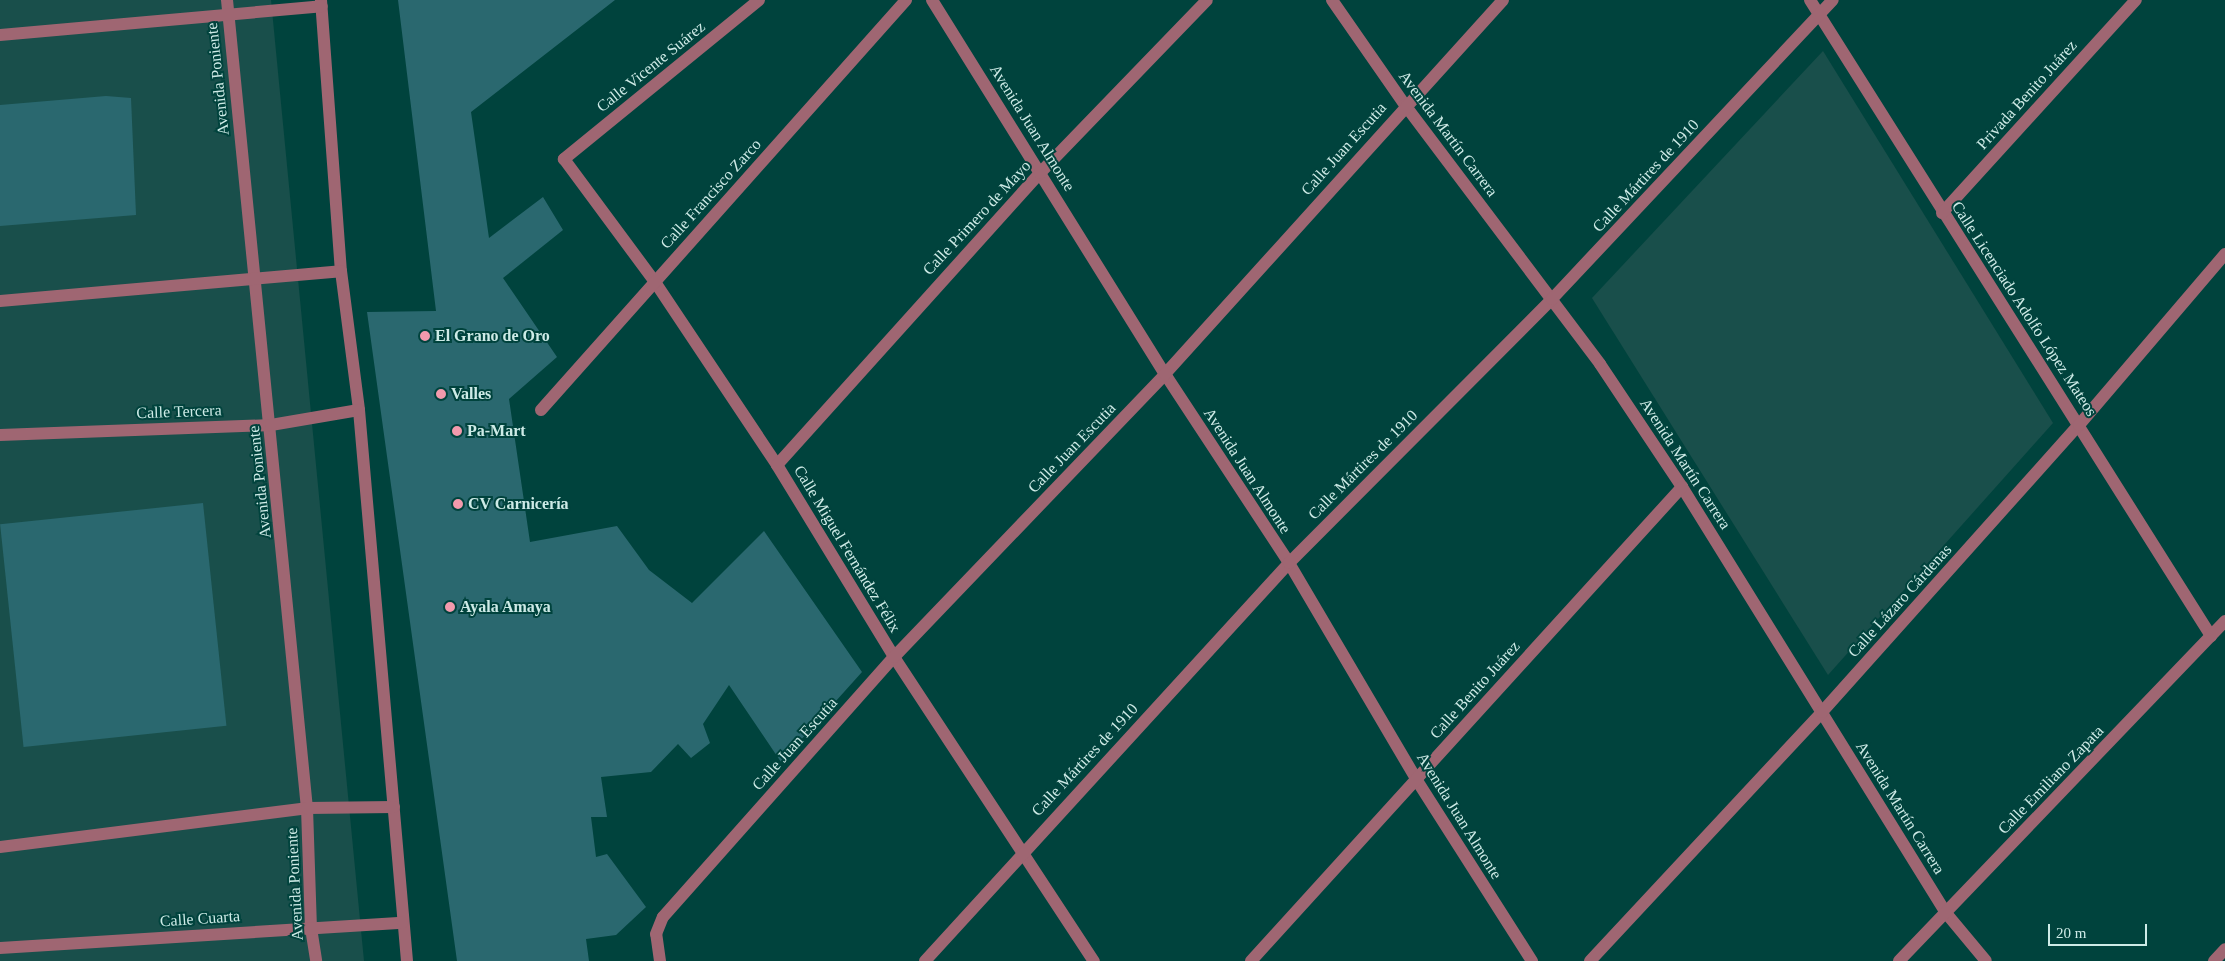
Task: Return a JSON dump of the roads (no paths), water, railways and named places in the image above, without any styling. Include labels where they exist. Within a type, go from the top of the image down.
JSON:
[{"type":"street","name":"Avenida Poniente","points":[[227,0],[307,808],[311,928],[316,961]]},
{"type":"street","name":"Calle Vicente Suárez","points":[[564,158],[759,0]]},
{"type":"street","name":"Calle Francisco Zarco","points":[[541,410],[906,0]]},
{"type":"street","name":"Avenida Juan Almonte","points":[[932,0],[1165,374],[1289,563],[1416,779],[1532,961]]},
{"type":"street","name":"Calle Primero de Mayo","points":[[777,465],[1040,173],[1207,0]]},
{"type":"street","name":"Avenida Martín Carrera","points":[[1332,0],[1405,105],[1600,364],[1682,487],[1946,913],[1986,961]]},
{"type":"street","name":"Calle Juan Escutia","points":[[660,961],[656,934],[663,918],[894,657],[1165,374],[1405,105],[1503,0]]},
{"type":"street","name":"Calle Licenciado Adolfo López Mateos","points":[[1810,0],[1821,14],[1942,213],[2079,425],[2211,636]]},
{"type":"street","name":"Calle Mártires de 1910","points":[[925,961],[1022,852],[1289,563],[1552,299],[1833,0]]},
{"type":"street","name":"Privada Benito Juárez","points":[[1942,213],[2136,0]]},
{"type":"street","points":[[0,35],[228,15],[321,3],[341,271],[359,410],[394,807],[402,923],[407,961]]},
{"type":"street","name":"Calle Miguel Fernández Félix","points":[[564,158],[654,282],[777,465],[894,657],[1094,961]]},
{"type":"street","name":"Calle Lázaro Cárdenas","points":[[1590,961],[1822,712],[2079,425],[2225,254]]},
{"type":"street","points":[[0,301],[254,276],[341,271]]},
{"type":"street","name":"Calle Tercera","points":[[0,435],[270,425],[359,410]]},
{"type":"street","name":"Calle Benito Juárez","points":[[1251,961],[1682,487]]},
{"type":"street","name":"Calle Emiliano Zapata","points":[[1900,961],[2225,621]]},
{"type":"street","points":[[0,847],[307,808],[394,807]]},
{"type":"street","name":"Calle Cuarta","points":[[0,948],[402,923]]},
{"type":"street","points":[[2214,961],[2225,949]]},
{"type":"place","name":"El Grano de Oro","points":[[425,336]]},
{"type":"place","name":"Valles","points":[[441,394]]},
{"type":"place","name":"Pa-Mart","points":[[457,431]]},
{"type":"place","name":"CV Carnicería","points":[[458,504]]},
{"type":"place","name":"Ayala Amaya","points":[[450,607]]}]
